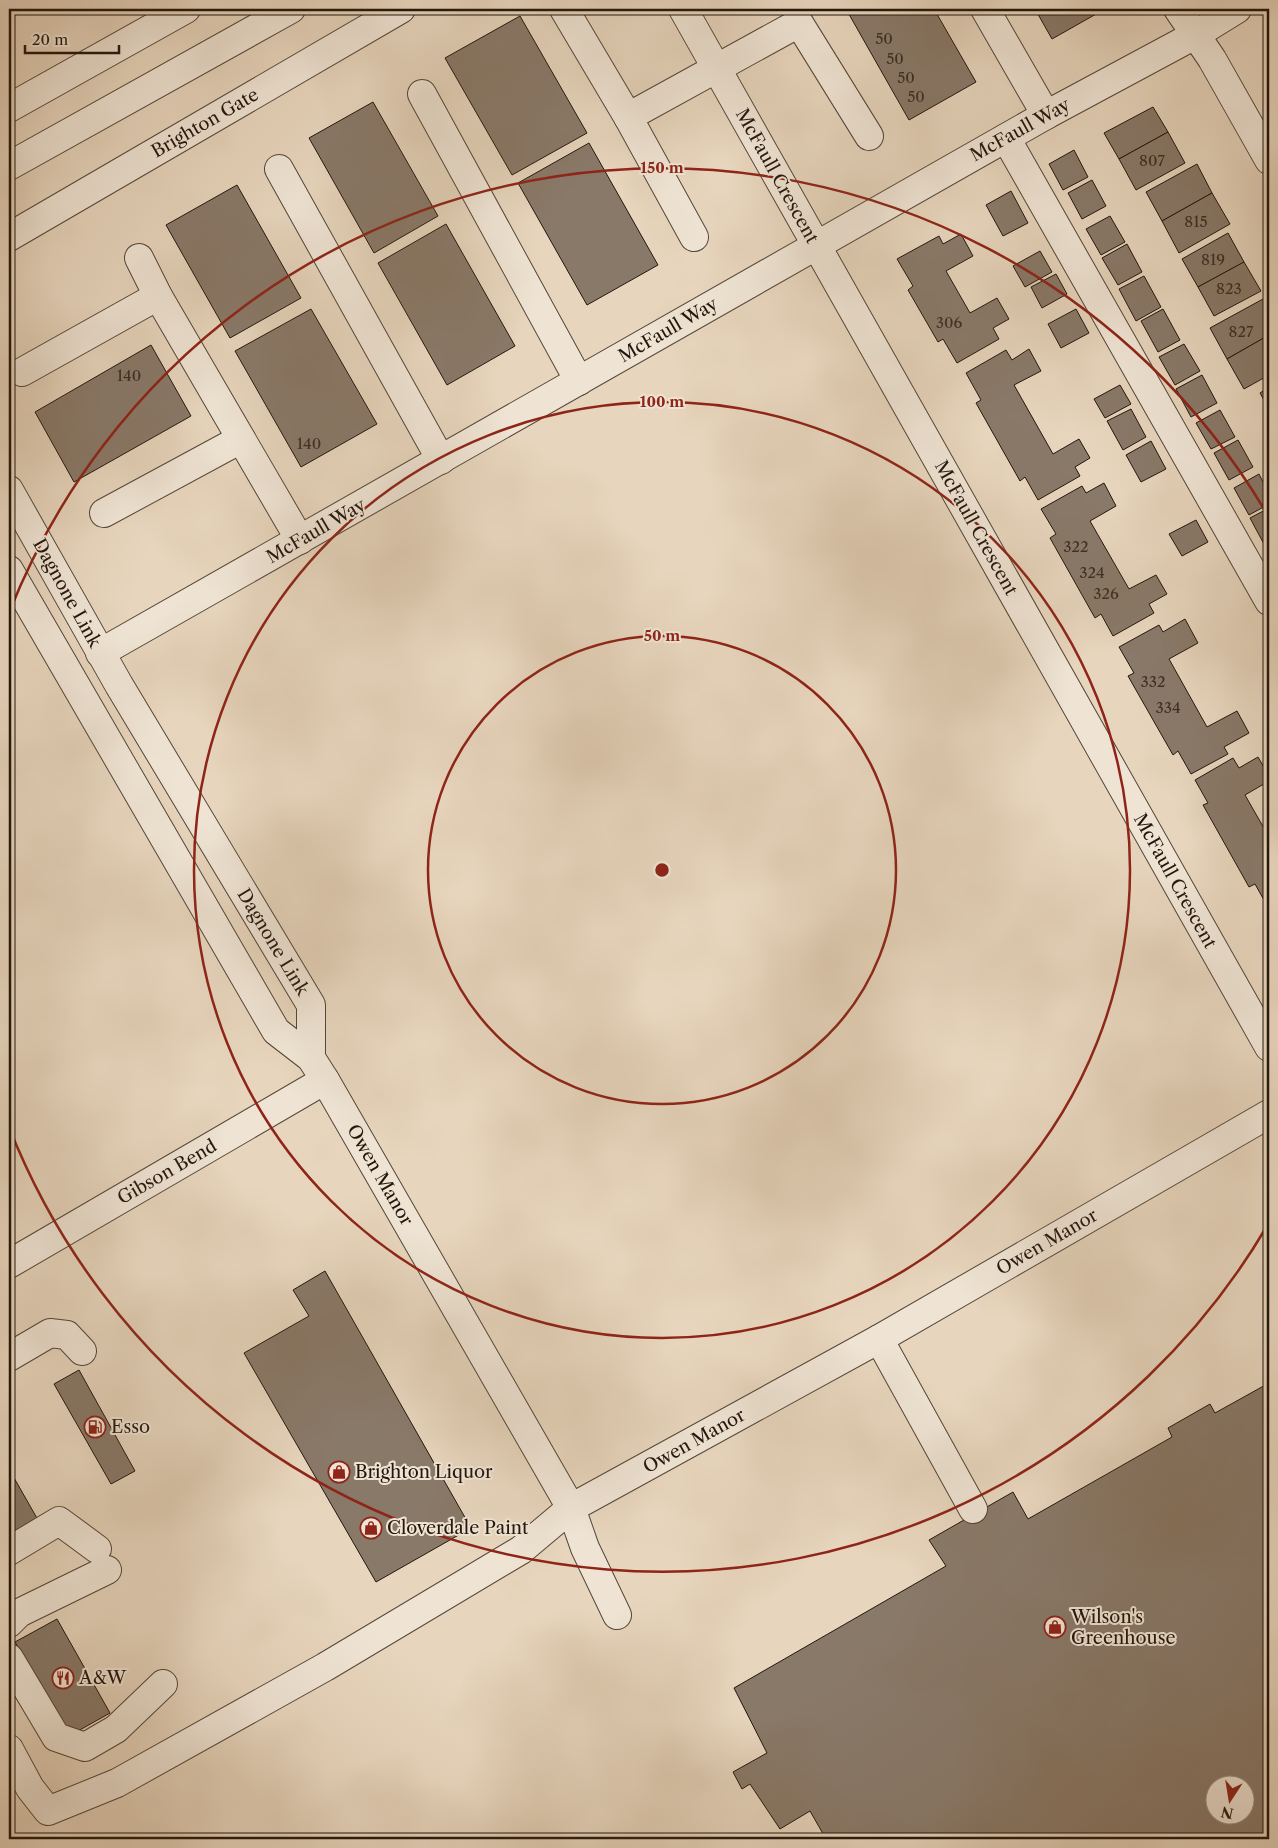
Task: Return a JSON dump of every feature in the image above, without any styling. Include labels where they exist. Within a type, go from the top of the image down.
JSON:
[{"type":"street","points":[[9,108],[186,9]]},
{"type":"street","points":[[9,166],[291,9]]},
{"type":"street","name":"Brighton Gate","points":[[9,237],[401,9]]},
{"type":"street","points":[[564,9],[628,117],[694,237]]},
{"type":"street","name":"McFaull Crescent","points":[[683,9],[1269,1047]]},
{"type":"street","points":[[985,9],[1046,115]]},
{"type":"street","points":[[1178,9],[1212,59],[1269,160]]},
{"type":"street","name":"McFaull Way","points":[[100,653],[1046,115],[1195,35],[1237,9]]},
{"type":"street","points":[[628,117],[716,67],[795,16],[869,136]]},
{"type":"street","points":[[422,94],[579,381]]},
{"type":"street","points":[[1006,138],[1269,601]]},
{"type":"street","points":[[279,169],[440,460]]},
{"type":"street","points":[[139,258],[158,296],[300,540]]},
{"type":"street","points":[[22,372],[158,296]]},
{"type":"street","points":[[104,513],[241,439]]},
{"type":"street","name":"Dagnone Link","points":[[9,490],[100,653],[311,1005],[311,1058]]},
{"type":"street","points":[[9,570],[276,1031],[311,1058]]},
{"type":"street","name":"Owen Manor","points":[[311,1058],[571,1508],[879,1339],[1269,1114]]},
{"type":"street","name":"Gibson Bend","points":[[9,1264],[325,1080]]},
{"type":"street","points":[[9,1357],[50,1333],[66,1335],[82,1351]]},
{"type":"street","points":[[879,1339],[974,1509]]},
{"type":"street","points":[[9,1749],[19,1785],[48,1811],[117,1783],[325,1667],[522,1550],[571,1508],[585,1548],[617,1615]]},
{"type":"street","points":[[9,1551],[59,1521],[102,1559],[19,1613],[9,1623]]},
{"type":"street","points":[[9,1658],[56,1737],[85,1747],[116,1729],[163,1684]]},
{"type":"building","points":[[846,9],[934,9],[976,82],[909,120]]},
{"type":"building","points":[[1035,9],[1105,9],[1052,39]]},
{"type":"building","points":[[520,16],[587,133],[512,175],[445,58]]},
{"type":"building","points":[[373,102],[438,216],[374,253],[309,138]]},
{"type":"building","points":[[1153,107],[1168,132],[1119,159],[1104,133]]},
{"type":"building","points":[[1168,132],[1185,163],[1136,190],[1119,159]]},
{"type":"building","points":[[589,143],[658,265],[587,305],[518,183]]},
{"type":"building","points":[[1074,150],[1088,177],[1063,190],[1049,164]]},
{"type":"building","points":[[1197,164],[1212,193],[1162,221],[1146,192]]},
{"type":"building","points":[[1092,180],[1106,206],[1082,219],[1068,193]]},
{"type":"building","points":[[237,185],[301,298],[230,338],[166,225]]},
{"type":"building","points":[[1011,191],[1028,223],[1003,236],[986,205]]},
{"type":"building","points":[[1212,193],[1230,224],[1179,253],[1162,221]]},
{"type":"building","points":[[1110,216],[1125,242],[1101,255],[1086,229]]},
{"type":"building","points":[[446,224],[515,346],[447,385],[378,263]]},
{"type":"building","points":[[1228,233],[1244,262],[1198,287],[1182,259]]},
{"type":"building","points":[[961,234],[973,256],[946,271],[970,313],[997,298],[1009,319],[993,328],[999,339],[957,363],[943,339],[938,342],[908,290],[913,286],[897,259],[939,236],[943,244]]},
{"type":"building","points":[[1127,244],[1142,272],[1118,285],[1102,258]]},
{"type":"building","points":[[1040,251],[1052,272],[1025,287],[1013,266]]},
{"type":"building","points":[[1244,262],[1261,291],[1214,316],[1198,287]]},
{"type":"building","points":[[1056,274],[1067,294],[1042,308],[1031,287]]},
{"type":"building","points":[[1144,276],[1161,307],[1136,321],[1119,289]]},
{"type":"building","points":[[1263,299],[1269,310],[1269,335],[1227,359],[1210,328]]},
{"type":"building","points":[[311,309],[377,424],[301,467],[235,351]]},
{"type":"building","points":[[1076,309],[1089,333],[1061,348],[1048,324]]},
{"type":"building","points":[[1163,309],[1180,340],[1158,352],[1141,321]]},
{"type":"building","points":[[1269,335],[1269,375],[1244,389],[1227,359]]},
{"type":"building","points":[[1184,344],[1200,371],[1175,385],[1159,357]]},
{"type":"building","points":[[151,345],[191,416],[74,482],[35,412]]},
{"type":"building","points":[[1029,349],[1041,371],[1014,385],[1053,454],[1079,439],[1090,458],[1075,467],[1080,476],[1038,500],[1025,477],[1020,481],[976,403],[981,400],[966,373],[1006,350],[1012,360]]},
{"type":"building","points":[[1202,375],[1217,403],[1191,417],[1176,389]]},
{"type":"building","points":[[1120,385],[1131,404],[1105,418],[1094,399]]},
{"type":"building","points":[[1269,387],[1269,409],[1260,393]]},
{"type":"building","points":[[1131,409],[1146,437],[1123,450],[1107,421]]},
{"type":"building","points":[[1220,410],[1235,437],[1211,449],[1196,423]]},
{"type":"building","points":[[1238,440],[1253,467],[1229,480],[1214,453]]},
{"type":"building","points":[[1151,441],[1166,469],[1141,482],[1126,455]]},
{"type":"building","points":[[1259,474],[1269,494],[1269,504],[1249,515],[1234,488]]},
{"type":"building","points":[[1104,483],[1116,506],[1090,521],[1129,589],[1156,575],[1167,594],[1149,604],[1154,613],[1113,636],[1101,614],[1095,618],[1050,538],[1056,534],[1041,509],[1082,486],[1086,493]]},
{"type":"building","points":[[1269,508],[1269,544],[1265,546],[1250,518]]},
{"type":"building","points":[[1196,520],[1208,542],[1182,556],[1169,534]]},
{"type":"building","points":[[1185,619],[1198,643],[1169,659],[1207,727],[1237,711],[1249,733],[1224,747],[1228,754],[1191,774],[1178,751],[1173,755],[1128,676],[1134,673],[1119,647],[1159,625],[1163,632]]},
{"type":"building","points":[[1258,757],[1269,776],[1269,781],[1245,795],[1269,837],[1269,909],[1255,884],[1249,887],[1203,805],[1208,803],[1195,780],[1233,758],[1239,768]]},
{"type":"building","points":[[325,1271],[471,1528],[376,1582],[244,1353],[309,1316],[293,1290]]},
{"type":"building","name":"Esso","points":[[79,1370],[135,1471],[111,1484],[54,1384]]},
{"type":"building","name":"Wilson's Greenhouse","points":[[1269,1383],[1269,1839],[826,1839],[810,1811],[780,1829],[750,1784],[742,1789],[733,1772],[767,1753],[734,1688],[946,1566],[929,1540],[1013,1492],[1028,1519],[1172,1437],[1168,1428],[1210,1404],[1215,1413]]},
{"type":"building","points":[[9,1469],[38,1520],[9,1536]]},
{"type":"building","name":"A&W","points":[[57,1619],[110,1713],[69,1736],[15,1642]]},
{"type":"place","name":"Esso","points":[[95,1427]]},
{"type":"place","name":"Brighton Liquor","points":[[339,1472]]},
{"type":"place","name":"Cloverdale Paint","points":[[371,1528]]},
{"type":"place","name":"Wilson's Greenhouse","points":[[1055,1627]]},
{"type":"place","name":"A&W","points":[[63,1678]]}]
